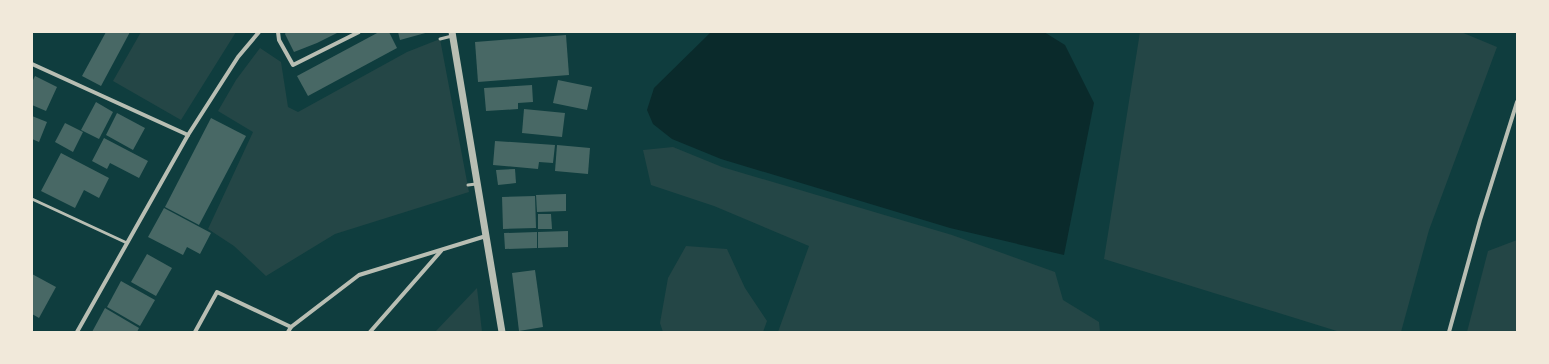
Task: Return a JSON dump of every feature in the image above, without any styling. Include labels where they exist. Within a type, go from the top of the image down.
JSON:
[{"type":"street","points":[[77,332],[188,135],[238,57],[260,32]]},
{"type":"street","points":[[278,32],[279,40],[292,66],[359,32]]},
{"type":"street","points":[[452,34],[502,332]]},
{"type":"street","points":[[32,64],[188,135]]},
{"type":"street","points":[[1449,332],[1480,220],[1517,102]]},
{"type":"street","points":[[288,332],[291,327],[359,275],[486,236]]},
{"type":"street","points":[[370,332],[442,250]]},
{"type":"street","points":[[195,332],[217,292],[291,327]]},
{"type":"lane","points":[[440,39],[452,34]]},
{"type":"lane","points":[[468,185],[477,184]]},
{"type":"lane","points":[[32,199],[127,243]]},
{"type":"shaded area","points":[[141,32],[236,32],[181,120],[113,81]]},
{"type":"shaded area","points":[[711,32],[1044,32],[1065,45],[1094,103],[1064,255],[950,228],[721,159],[672,139],[653,124],[647,110],[654,88]]},
{"type":"shaded area","points":[[1140,32],[1461,32],[1497,47],[1429,230],[1401,332],[1340,332],[1104,259]]},
{"type":"shaded area","points":[[440,39],[469,192],[335,234],[266,276],[234,246],[208,229],[253,132],[218,111],[236,80],[260,48],[281,62],[288,107],[298,112],[407,52]]},
{"type":"shaded area","points":[[673,147],[722,167],[952,235],[1055,272],[1063,300],[1099,322],[1100,332],[778,332],[809,246],[714,206],[651,185],[643,150]]},
{"type":"shaded area","points":[[1517,240],[1517,332],[1467,332],[1488,251]]},
{"type":"shaded area","points":[[686,246],[727,249],[745,288],[767,321],[763,332],[663,332],[660,323],[668,278]]},
{"type":"shaded area","points":[[477,288],[482,332],[435,332]]},
{"type":"building","points":[[106,32],[130,32],[101,86],[82,76]]},
{"type":"building","points":[[286,32],[339,32],[294,52],[285,34]]},
{"type":"building","points":[[379,32],[389,32],[397,48],[308,96],[297,76]]},
{"type":"building","points":[[398,32],[429,32],[400,40]]},
{"type":"building","points":[[566,35],[569,75],[478,82],[475,42]]},
{"type":"building","points":[[35,76],[57,87],[46,111],[32,105],[32,82]]},
{"type":"building","points":[[558,80],[592,87],[587,110],[553,103]]},
{"type":"building","points":[[532,85],[533,102],[518,103],[518,109],[486,111],[484,88]]},
{"type":"building","points":[[96,102],[113,112],[99,139],[81,130]]},
{"type":"building","points":[[524,109],[565,113],[562,137],[522,133]]},
{"type":"building","points":[[117,113],[145,128],[133,150],[106,135]]},
{"type":"building","points":[[32,116],[47,122],[39,142],[32,139]]},
{"type":"building","points":[[211,118],[246,136],[199,225],[165,207]]},
{"type":"building","points":[[65,123],[83,132],[73,152],[55,142]]},
{"type":"building","points":[[104,138],[148,161],[139,178],[110,163],[107,169],[92,161]]},
{"type":"building","points":[[495,141],[555,145],[553,163],[539,162],[538,169],[493,165]]},
{"type":"building","points":[[557,145],[590,148],[588,174],[555,171]]},
{"type":"building","points":[[61,153],[109,178],[99,198],[84,190],[75,208],[41,191]]},
{"type":"building","points":[[515,169],[516,183],[498,185],[496,170]]},
{"type":"building","points":[[566,194],[566,211],[537,212],[536,195]]},
{"type":"building","points":[[535,196],[536,228],[503,229],[502,197]]},
{"type":"building","points":[[164,208],[211,233],[200,254],[187,247],[183,255],[148,237]]},
{"type":"building","points":[[538,214],[551,214],[552,229],[538,229]]},
{"type":"building","points":[[568,231],[568,247],[538,248],[538,232]]},
{"type":"building","points":[[537,232],[537,248],[505,249],[504,233]]},
{"type":"building","points":[[147,254],[172,268],[156,296],[131,282]]},
{"type":"building","points":[[535,270],[543,327],[519,331],[512,273]]},
{"type":"building","points":[[32,274],[56,287],[39,318],[32,314]]},
{"type":"building","points":[[121,281],[155,300],[140,326],[107,307]]},
{"type":"building","points":[[105,308],[139,328],[137,332],[92,332]]}]
